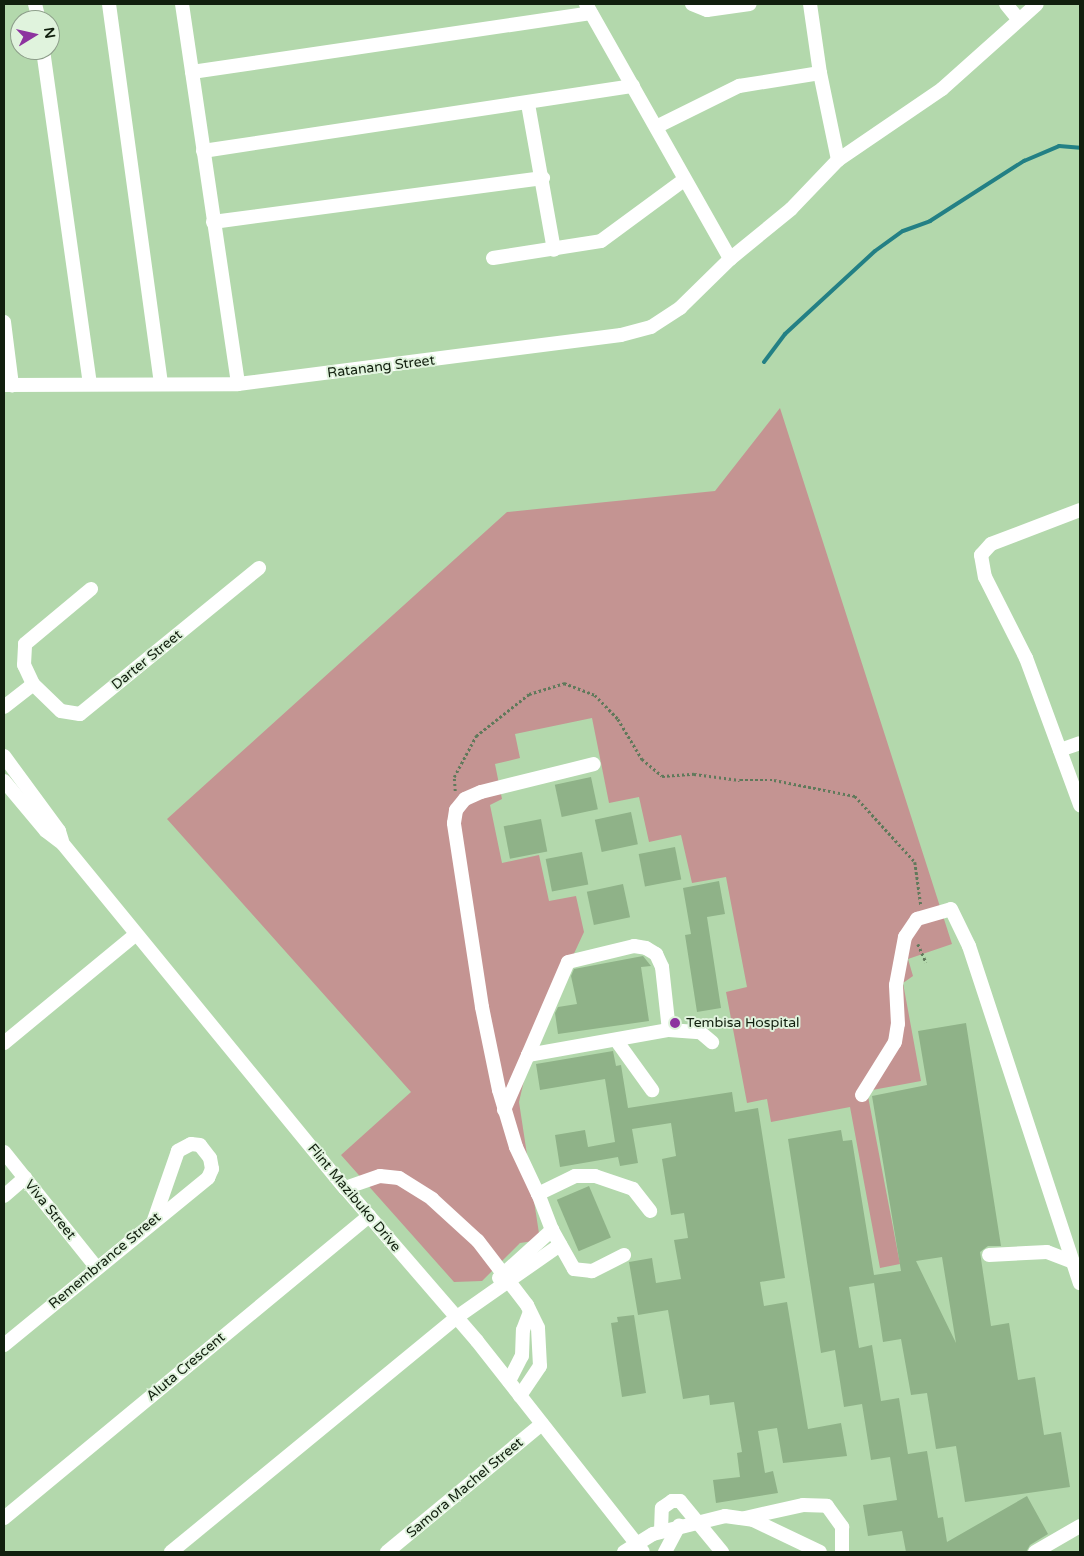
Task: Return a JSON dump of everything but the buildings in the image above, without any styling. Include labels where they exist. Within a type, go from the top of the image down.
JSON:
[{"type":"street","points":[[109,4],[161,383]]},
{"type":"street","points":[[182,4],[238,384]]},
{"type":"street","points":[[692,4],[707,10],[750,4]]},
{"type":"street","points":[[810,4],[820,73],[838,160]]},
{"type":"street","points":[[1006,4],[1018,20]]},
{"type":"street","name":"Ratanang Street","points":[[8,385],[238,384],[342,373],[636,332],[651,327],[680,308],[730,259],[792,209],[838,160],[942,89],[986,53],[1018,20],[1037,4]]},
{"type":"street","points":[[192,72],[588,8],[730,259]]},
{"type":"street","points":[[44,60],[90,384]]},
{"type":"street","points":[[656,128],[729,89],[820,73]]},
{"type":"street","points":[[203,151],[528,104],[633,86]]},
{"type":"street","points":[[528,104],[543,178],[554,250]]},
{"type":"street","points":[[213,222],[543,178]]},
{"type":"street","points":[[492,258],[554,250],[601,241],[615,233],[685,179]]},
{"type":"street","points":[[4,322],[8,385]]},
{"type":"street","points":[[1080,510],[991,544],[981,555],[994,599],[1026,658],[1080,805]]},
{"type":"street","name":"Darter Street","points":[[90,589],[25,644],[24,665],[33,684],[61,711],[80,714],[259,568]]},
{"type":"street","points":[[4,707],[33,684]]},
{"type":"street","points":[[1060,750],[1080,743]]},
{"type":"street","name":"Flint Mazibuko Drive","points":[[4,756],[58,831],[63,844]]},
{"type":"street","points":[[594,764],[481,792],[464,799],[456,810],[454,823],[456,850],[482,1007],[504,1110],[516,1147],[552,1230],[569,1262],[580,1271],[592,1270],[624,1255]]},
{"type":"street","name":"Flint Mazibuko Drive","points":[[4,781],[46,831],[63,844],[135,935],[345,1188],[457,1317],[639,1548]]},
{"type":"street","points":[[862,1095],[895,1042],[898,1024],[896,985],[901,953],[909,928],[922,917],[947,908],[953,911],[960,923],[1080,1283]]},
{"type":"street","points":[[4,1043],[135,935]]},
{"type":"street","points":[[504,1110],[568,962],[634,946],[646,948],[656,954],[662,967],[668,1030]]},
{"type":"street","points":[[528,1055],[668,1030],[700,1032],[712,1042]]},
{"type":"street","points":[[616,1040],[652,1090]]},
{"type":"street","name":"Remembrance Street","points":[[4,1345],[154,1220],[208,1178],[212,1168],[206,1151],[200,1145],[191,1144],[178,1152],[154,1220]]},
{"type":"street","name":"Viva Street","points":[[4,1152],[97,1268]]},
{"type":"street","points":[[345,1188],[380,1176],[399,1178],[432,1199],[469,1233],[506,1277],[530,1312],[540,1337],[541,1358],[536,1375],[520,1396]]},
{"type":"street","points":[[538,1194],[575,1176],[595,1176],[633,1189],[650,1211]]},
{"type":"street","points":[[4,1196],[25,1178]]},
{"type":"street","name":"Aluta Crescent","points":[[4,1518],[369,1216]]},
{"type":"street","points":[[170,1552],[488,1293],[552,1230]]},
{"type":"street","points":[[506,1277],[560,1245]]},
{"type":"street","points":[[989,1256],[1047,1252],[1073,1262]]},
{"type":"street","points":[[509,1381],[522,1356],[523,1330],[530,1312]]},
{"type":"street","name":"Samora Machel Street","points":[[387,1552],[542,1424]]},
{"type":"street","points":[[661,1531],[662,1508],[672,1500],[683,1503],[719,1551]]},
{"type":"street","points":[[624,1552],[639,1548],[661,1531],[696,1521],[725,1516],[745,1518],[803,1505],[827,1506],[842,1526],[842,1552]]},
{"type":"street","points":[[745,1518],[820,1552]]},
{"type":"street","points":[[665,1552],[679,1526]]},
{"type":"street","points":[[1035,1552],[1080,1526]]},
{"type":"path","points":[[456,810],[454,777],[476,736],[529,694],[564,683],[595,695],[618,719],[642,759],[662,776],[694,774],[740,780],[774,780],[855,796],[915,862],[922,917],[916,929],[917,944],[926,962]]},
{"type":"shaded area","points":[[780,408],[952,944],[908,959],[913,976],[903,983],[921,1081],[867,1091],[900,1264],[880,1268],[850,1107],[771,1122],[767,1099],[747,1103],[726,992],[747,987],[726,877],[692,883],[681,835],[649,842],[639,797],[609,803],[592,718],[515,734],[520,758],[495,764],[502,799],[490,805],[502,863],[539,855],[549,901],[576,896],[584,932],[533,1042],[519,1102],[540,1240],[520,1243],[482,1281],[454,1282],[341,1155],[411,1092],[167,819],[507,512],[715,491]]},
{"type":"waterway","points":[[764,362],[785,334],[875,251],[903,231],[930,221],[1024,161],[1059,146],[1080,148]]},
{"type":"place","name":"Tembisa Hospital","points":[[675,1023]]}]
